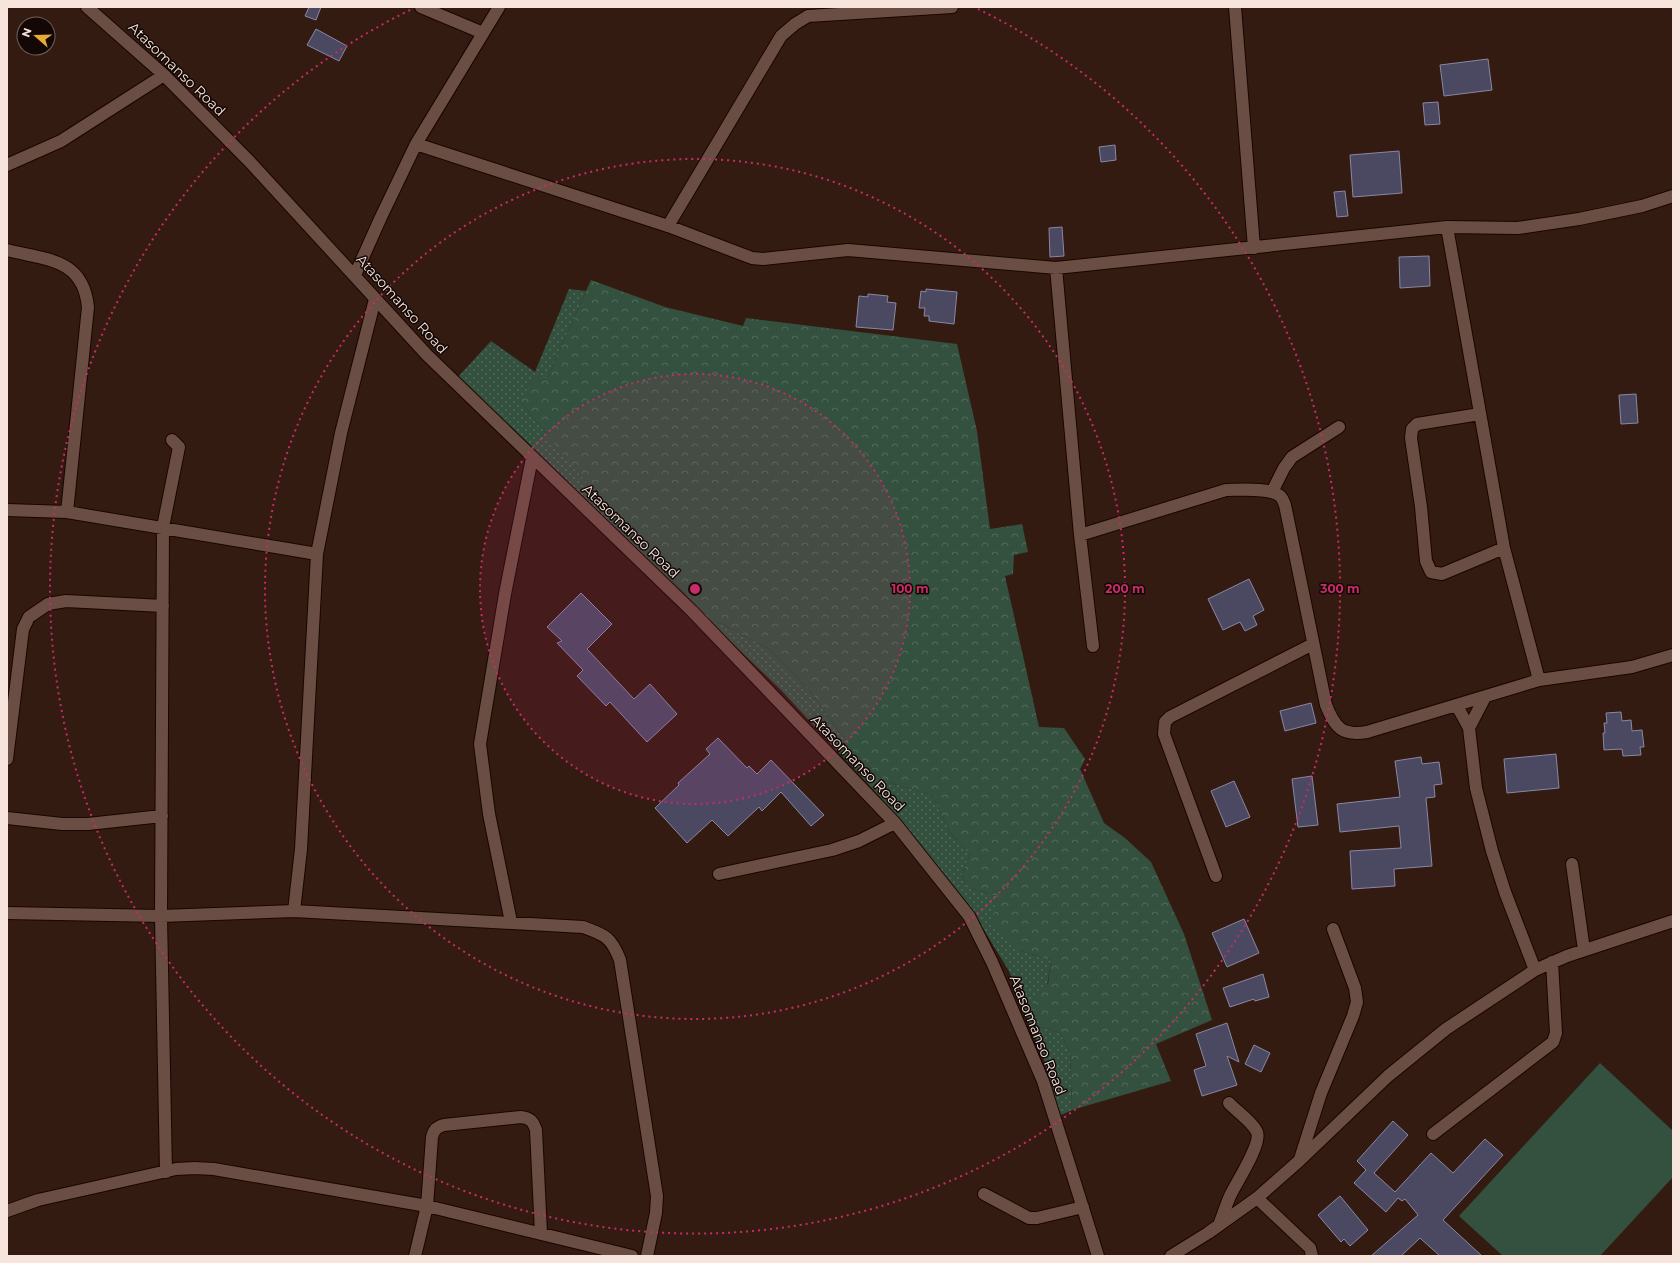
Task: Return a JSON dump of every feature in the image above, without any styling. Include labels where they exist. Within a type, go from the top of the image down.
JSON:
[{"type":"street","name":"Atasomanso Road","points":[[87,7],[164,75],[250,162],[427,355],[692,611],[895,823],[970,916],[1026,1039],[1043,1081],[1098,1256]]},
{"type":"street","points":[[421,7],[483,33]]},
{"type":"street","points":[[355,275],[380,217],[416,144],[499,7]]},
{"type":"street","points":[[668,226],[781,36],[795,24],[808,16],[952,7]]},
{"type":"street","points":[[1235,7],[1254,248]]},
{"type":"street","points":[[7,165],[61,141],[164,75]]},
{"type":"street","points":[[416,144],[668,226],[752,258],[763,259],[848,250],[1056,268],[1446,227],[1518,228],[1571,220],[1642,206],[1673,196]]},
{"type":"street","points":[[1446,227],[1504,548],[1539,680]]},
{"type":"street","points":[[7,250],[66,266],[82,282],[87,295],[88,307],[67,512]]},
{"type":"street","points":[[1056,268],[1080,535],[1093,646]]},
{"type":"street","points":[[294,911],[300,849],[317,554],[341,433],[375,299]]},
{"type":"street","points":[[1480,414],[1417,424],[1412,429],[1411,438],[1421,507],[1426,562],[1431,572],[1442,574],[1504,548]]},
{"type":"street","points":[[1272,492],[1284,468],[1292,457],[1339,427]]},
{"type":"street","points":[[166,1172],[161,916],[163,527],[179,447],[172,440]]},
{"type":"street","points":[[511,922],[488,814],[480,744],[505,594],[532,458]]},
{"type":"street","points":[[1080,535],[1226,490],[1272,492],[1280,497],[1285,506],[1326,705],[1332,720],[1341,730],[1354,734],[1367,732],[1457,706],[1539,680],[1632,667],[1673,655]]},
{"type":"street","points":[[7,510],[67,512],[317,554]]},
{"type":"street","points":[[7,759],[23,629],[29,617],[48,604],[66,601],[163,606]]},
{"type":"street","points":[[1216,876],[1164,734],[1165,722],[1170,718],[1313,644]]},
{"type":"street","points":[[1469,728],[1484,697]]},
{"type":"street","points":[[1457,706],[1469,728],[1476,788],[1492,851],[1505,892],[1535,970]]},
{"type":"street","points":[[7,818],[62,824],[88,824],[162,816]]},
{"type":"street","points":[[719,874],[832,850],[859,841],[895,823]]},
{"type":"street","points":[[1572,864],[1584,950]]},
{"type":"street","points":[[7,912],[161,916],[294,911],[583,927],[602,934],[614,945],[620,960],[657,1196],[656,1213],[647,1256]]},
{"type":"street","points":[[1171,1256],[1257,1198],[1300,1160],[1388,1076],[1446,1029],[1535,970],[1584,950],[1673,921]]},
{"type":"street","points":[[1300,1160],[1321,1094],[1353,1016],[1357,1002],[1355,988],[1333,929]]},
{"type":"street","points":[[1433,1134],[1553,1042],[1556,1033],[1552,962]]},
{"type":"street","points":[[1219,1225],[1230,1197],[1253,1151],[1257,1139],[1257,1132],[1251,1124],[1229,1103]]},
{"type":"street","points":[[415,1256],[427,1206],[432,1137],[434,1131],[438,1127],[521,1117],[528,1118],[534,1122],[536,1130],[541,1233]]},
{"type":"street","points":[[7,1211],[38,1200],[166,1172],[195,1168],[214,1169],[427,1206],[632,1256]]},
{"type":"street","points":[[984,1194],[1029,1218],[1037,1218],[1082,1207]]},
{"type":"street","points":[[1257,1198],[1310,1248],[1312,1256]]},
{"type":"green space","points":[[591,280],[665,307],[743,326],[746,318],[957,344],[977,431],[990,529],[1022,524],[1028,552],[1014,555],[1013,574],[1005,576],[1039,727],[1064,728],[1085,759],[1080,769],[1104,823],[1125,838],[1151,862],[1184,934],[1212,1020],[1156,1044],[1171,1081],[1072,1110],[1070,1051],[1060,1033],[1041,1027],[1034,1013],[1036,993],[1048,984],[1051,960],[1021,951],[993,922],[996,896],[967,887],[962,874],[970,854],[951,834],[932,795],[884,781],[852,750],[811,692],[767,648],[720,623],[713,625],[627,530],[566,459],[520,401],[536,374],[547,378]]},
{"type":"green space","points":[[569,289],[586,291],[547,378],[520,401],[566,459],[614,515],[709,621],[457,378],[491,341],[535,372]]},
{"type":"green space","points":[[720,623],[767,648],[811,692],[852,750],[884,781],[932,795],[951,834],[970,854],[962,874],[967,887],[996,896],[1021,951],[1051,960],[1041,1027],[1060,1033],[1070,1051],[1072,1110],[1059,1116],[1044,1060],[1009,971],[971,909],[881,798],[781,690],[713,625]]},
{"type":"green space","points":[[1600,1063],[1673,1131],[1673,1177],[1600,1256],[1503,1256],[1459,1216]]},
{"type":"building","points":[[309,7],[321,7],[316,20],[305,16]]},
{"type":"building","points":[[316,29],[347,46],[339,61],[307,45]]},
{"type":"building","points":[[1488,59],[1492,90],[1444,96],[1440,65]]},
{"type":"building","points":[[1438,102],[1440,124],[1425,125],[1423,103]]},
{"type":"building","points":[[1115,145],[1116,160],[1101,162],[1099,147]]},
{"type":"building","points":[[1399,151],[1402,193],[1353,197],[1350,155]]},
{"type":"building","points":[[1345,191],[1348,216],[1337,217],[1334,192]]},
{"type":"building","points":[[1062,227],[1064,256],[1050,257],[1049,228]]},
{"type":"building","points":[[1429,256],[1430,286],[1400,288],[1399,257]]},
{"type":"building","points":[[926,289],[957,292],[954,324],[929,321],[929,316],[924,316],[925,308],[919,308],[921,291],[926,292]]},
{"type":"building","points":[[868,294],[888,296],[887,302],[896,303],[893,330],[856,327],[859,296],[868,297]]},
{"type":"building","points":[[1636,394],[1638,423],[1621,424],[1619,395]]},
{"type":"building","points":[[1249,579],[1264,610],[1253,616],[1257,625],[1245,631],[1240,622],[1223,630],[1208,599]]},
{"type":"building","points":[[581,593],[612,624],[587,649],[634,699],[650,684],[677,714],[647,742],[610,702],[606,706],[577,676],[583,670],[557,643],[562,641],[547,627]]},
{"type":"building","points":[[1311,703],[1316,723],[1285,731],[1280,711]]},
{"type":"building","points":[[1621,712],[1622,721],[1631,720],[1632,731],[1642,730],[1644,747],[1640,747],[1641,755],[1623,756],[1622,749],[1604,750],[1603,733],[1605,733],[1604,723],[1607,723],[1606,713]]},
{"type":"building","points":[[718,738],[747,768],[749,766],[757,774],[771,760],[824,815],[811,826],[781,792],[762,811],[759,807],[728,836],[712,820],[687,843],[655,808],[679,785],[678,783],[710,754],[706,749]]},
{"type":"building","points":[[1556,754],[1559,788],[1507,793],[1504,759]]},
{"type":"building","points":[[1421,757],[1422,764],[1439,762],[1442,784],[1434,785],[1435,797],[1426,798],[1432,866],[1394,869],[1395,886],[1352,889],[1350,851],[1401,848],[1399,826],[1340,832],[1337,804],[1400,797],[1395,761]]},
{"type":"building","points":[[1312,776],[1318,825],[1298,827],[1292,779]]},
{"type":"building","points":[[1234,781],[1250,817],[1226,827],[1211,791]]},
{"type":"building","points":[[1244,919],[1259,953],[1227,967],[1212,933]]},
{"type":"building","points":[[1263,974],[1269,997],[1255,1001],[1254,999],[1230,1007],[1223,988]]},
{"type":"building","points":[[1227,1023],[1239,1062],[1227,1056],[1237,1085],[1202,1096],[1194,1070],[1206,1066],[1196,1034]]},
{"type":"building","points":[[1254,1045],[1270,1053],[1261,1072],[1245,1064]]},
{"type":"building","points":[[1393,1121],[1408,1135],[1374,1173],[1395,1192],[1431,1153],[1453,1173],[1485,1139],[1503,1155],[1443,1220],[1482,1256],[1440,1256],[1420,1238],[1401,1256],[1371,1256],[1418,1215],[1405,1199],[1402,1201],[1398,1198],[1386,1212],[1354,1183],[1366,1170],[1357,1161]]},
{"type":"building","points":[[1340,1196],[1368,1230],[1350,1246],[1344,1239],[1341,1242],[1318,1215]]}]
